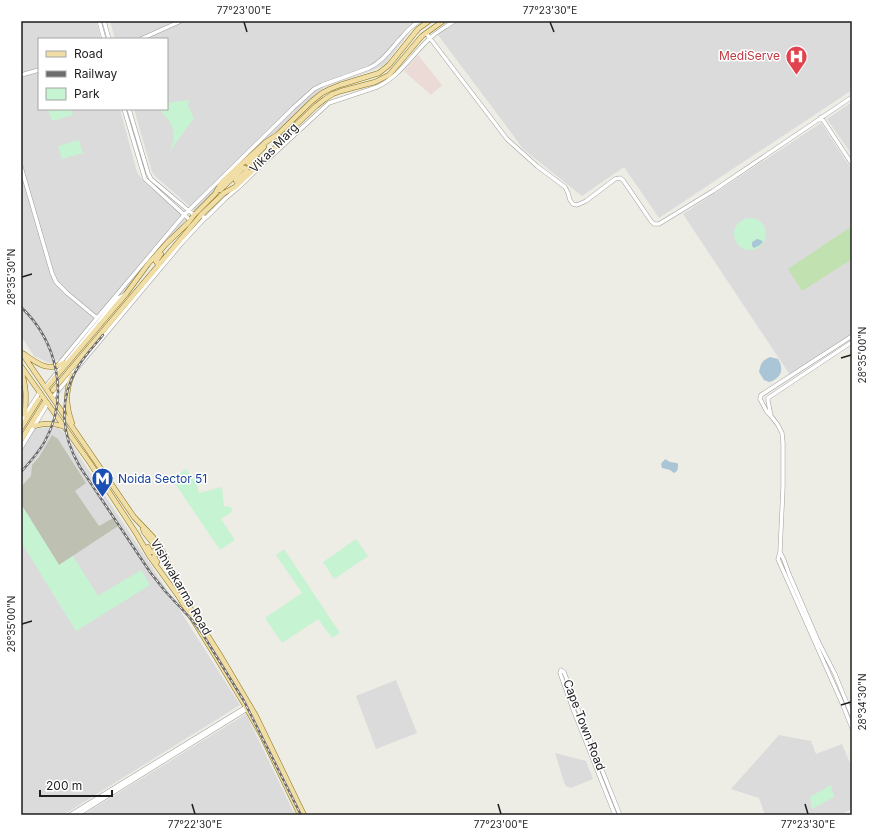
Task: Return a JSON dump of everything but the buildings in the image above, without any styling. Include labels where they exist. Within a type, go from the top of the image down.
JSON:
[{"type":"main road","name":"Vikas Marg","points":[[46,387],[126,294],[148,264],[216,194],[222,182],[266,142],[277,135],[322,93],[340,85],[379,73],[389,65],[418,29],[429,21]]},
{"type":"main road","name":"Vikas Marg","points":[[53,390],[128,305],[160,263],[224,193],[235,187],[252,171],[280,140],[316,106],[333,94],[375,82],[389,75],[422,36],[443,21]]},
{"type":"main road","points":[[401,49],[404,53],[409,52]]},
{"type":"main road","points":[[277,135],[248,163],[252,166],[280,140]]},
{"type":"main road","points":[[216,194],[243,168],[245,168],[247,171],[224,193]]},
{"type":"main road","points":[[160,263],[157,263],[156,261],[166,247],[167,243]]},
{"type":"main road","points":[[148,264],[154,270]]},
{"type":"main road","points":[[21,352],[39,364],[48,367],[54,367],[64,363]]},
{"type":"main road","name":"Vishwakarma Road","points":[[21,352],[134,517],[153,537],[162,550],[189,606],[251,706],[266,734],[300,815]]},
{"type":"main road","name":"Vishwakarma Road","points":[[21,366],[90,463],[134,529],[150,557],[179,597],[246,708],[293,796]]},
{"type":"main road","points":[[21,371],[26,390],[25,415]]},
{"type":"main road","points":[[72,375],[68,383],[66,397],[69,415],[75,431]]},
{"type":"main road","points":[[21,428],[39,399]]},
{"type":"main road","points":[[21,440],[46,403]]},
{"type":"main road","points":[[34,426],[48,423],[65,427]]},
{"type":"main road","points":[[134,529],[138,532],[150,551],[153,552],[157,548],[144,532],[142,525]]},
{"type":"main road","points":[[172,587],[170,581],[154,557],[155,555],[159,553],[173,579],[177,583]]},
{"type":"main road","name":"Vishwakarma Road","points":[[297,805],[304,815]]},
{"type":"street","points":[[99,21],[104,38]]},
{"type":"street","points":[[104,21],[109,38]]},
{"type":"street","points":[[143,38],[181,21]]},
{"type":"street","points":[[57,366],[184,215],[271,129],[314,89],[330,81],[374,66],[380,62],[401,37],[419,21]]},
{"type":"street","points":[[52,398],[128,305],[203,217],[238,188],[302,126],[329,103],[384,84],[395,75],[430,37],[454,21]]},
{"type":"street","points":[[426,33],[507,139],[537,166],[565,187],[573,204],[577,205],[615,179],[620,178],[623,180],[654,224],[659,224],[714,191],[852,96]]},
{"type":"street","points":[[21,75],[38,70]]},
{"type":"street","points":[[124,110],[145,179],[190,220]]},
{"type":"street","points":[[129,110],[151,179],[194,215]]},
{"type":"street","points":[[821,117],[852,164]]},
{"type":"street","points":[[21,167],[52,273],[56,282],[97,318]]},
{"type":"street","points":[[46,387],[118,298],[126,294]]},
{"type":"street","points":[[852,336],[761,395],[760,399],[782,433],[783,487],[780,552],[778,559],[852,728]]},
{"type":"street","points":[[771,416],[768,398],[852,342]]},
{"type":"street","points":[[21,421],[40,392]]},
{"type":"street","points":[[21,448],[46,403]]},
{"type":"street","points":[[780,552],[788,574],[819,643],[835,674],[852,716]]},
{"type":"street","name":"Cape Town Road","points":[[615,815],[573,709],[560,673],[561,670],[564,672],[620,815]]},
{"type":"street","points":[[70,815],[246,708]]},
{"type":"street","points":[[77,815],[246,708]]},
{"type":"shaded area","points":[[21,21],[96,21],[101,38],[38,38],[38,110],[120,110],[137,172],[144,182],[187,219],[71,356],[49,363],[34,356],[21,336]]},
{"type":"shaded area","points":[[110,21],[420,21],[415,25],[386,63],[376,69],[326,87],[319,91],[195,211],[152,172],[134,110],[168,110],[168,38],[115,38]]},
{"type":"shaded area","points":[[449,21],[852,21],[852,90],[659,218],[624,167],[582,196],[523,149],[435,31]]},
{"type":"shaded area","points":[[418,55],[442,85],[431,95],[404,71]]},
{"type":"shaded area","points":[[852,102],[852,155],[827,119]]},
{"type":"shaded area","points":[[821,123],[852,170],[852,333],[790,375],[683,214]]},
{"type":"shaded area","points":[[47,427],[58,428],[63,431],[240,705],[63,815],[21,815],[21,450],[34,429]]},
{"type":"shaded area","points":[[52,435],[58,439],[86,483],[75,491],[99,526],[113,518],[118,526],[59,565],[21,504],[21,487],[31,476],[32,465],[39,457]]},
{"type":"shaded area","points":[[396,680],[417,733],[376,749],[356,696]]},
{"type":"shaded area","points":[[246,714],[295,815],[83,815]]},
{"type":"shaded area","points":[[779,735],[811,741],[816,754],[842,744],[852,768],[852,809],[839,815],[765,815],[759,798],[731,789]]},
{"type":"shaded area","points":[[555,753],[586,761],[593,779],[571,788],[566,786]]},
{"type":"green space","points":[[189,100],[190,102],[187,104],[194,118],[170,151],[174,133],[172,125],[161,110],[168,110],[168,103]]},
{"type":"green space","points":[[48,110],[71,110],[73,115],[52,121]]},
{"type":"green space","points":[[79,140],[83,153],[62,159],[58,146]]},
{"type":"green space","points":[[750,218],[761,223],[766,234],[761,245],[750,250],[739,245],[734,234],[739,223]]},
{"type":"green space","points":[[852,226],[852,259],[802,291],[788,269]]},
{"type":"green space","points":[[186,469],[192,477],[195,478],[199,493],[222,487],[224,506],[231,507],[232,512],[221,519],[235,540],[220,550],[172,479]]},
{"type":"green space","points":[[21,504],[59,565],[73,556],[98,596],[141,570],[150,585],[76,631],[21,542]]},
{"type":"green space","points":[[356,539],[368,556],[334,579],[323,562]]},
{"type":"green space","points":[[284,549],[340,633],[332,638],[318,619],[282,643],[265,618],[302,593],[276,555]]},
{"type":"green space","points":[[831,785],[834,797],[812,809],[810,797]]},
{"type":"water","points":[[757,239],[763,242],[754,248],[752,246],[752,242]]},
{"type":"water","points":[[770,357],[778,359],[781,370],[776,379],[769,382],[764,380],[759,372],[762,363]]},
{"type":"water","points":[[665,459],[678,464],[678,469],[674,473],[670,470],[662,468],[661,464]]},
{"type":"waterway","points":[[21,385],[21,406]]},
{"type":"railway","points":[[21,307],[33,321],[51,352],[56,370],[58,388],[57,406],[53,424],[43,445],[21,472]]},
{"type":"railway","points":[[103,335],[81,363],[67,392],[64,417],[69,442],[74,455],[80,467],[150,572],[202,633],[244,701],[301,815]]},
{"type":"place","name":"MediServe","points":[[796,76]]},
{"type":"place","name":"Noida Sector 51","points":[[102,498]]}]
